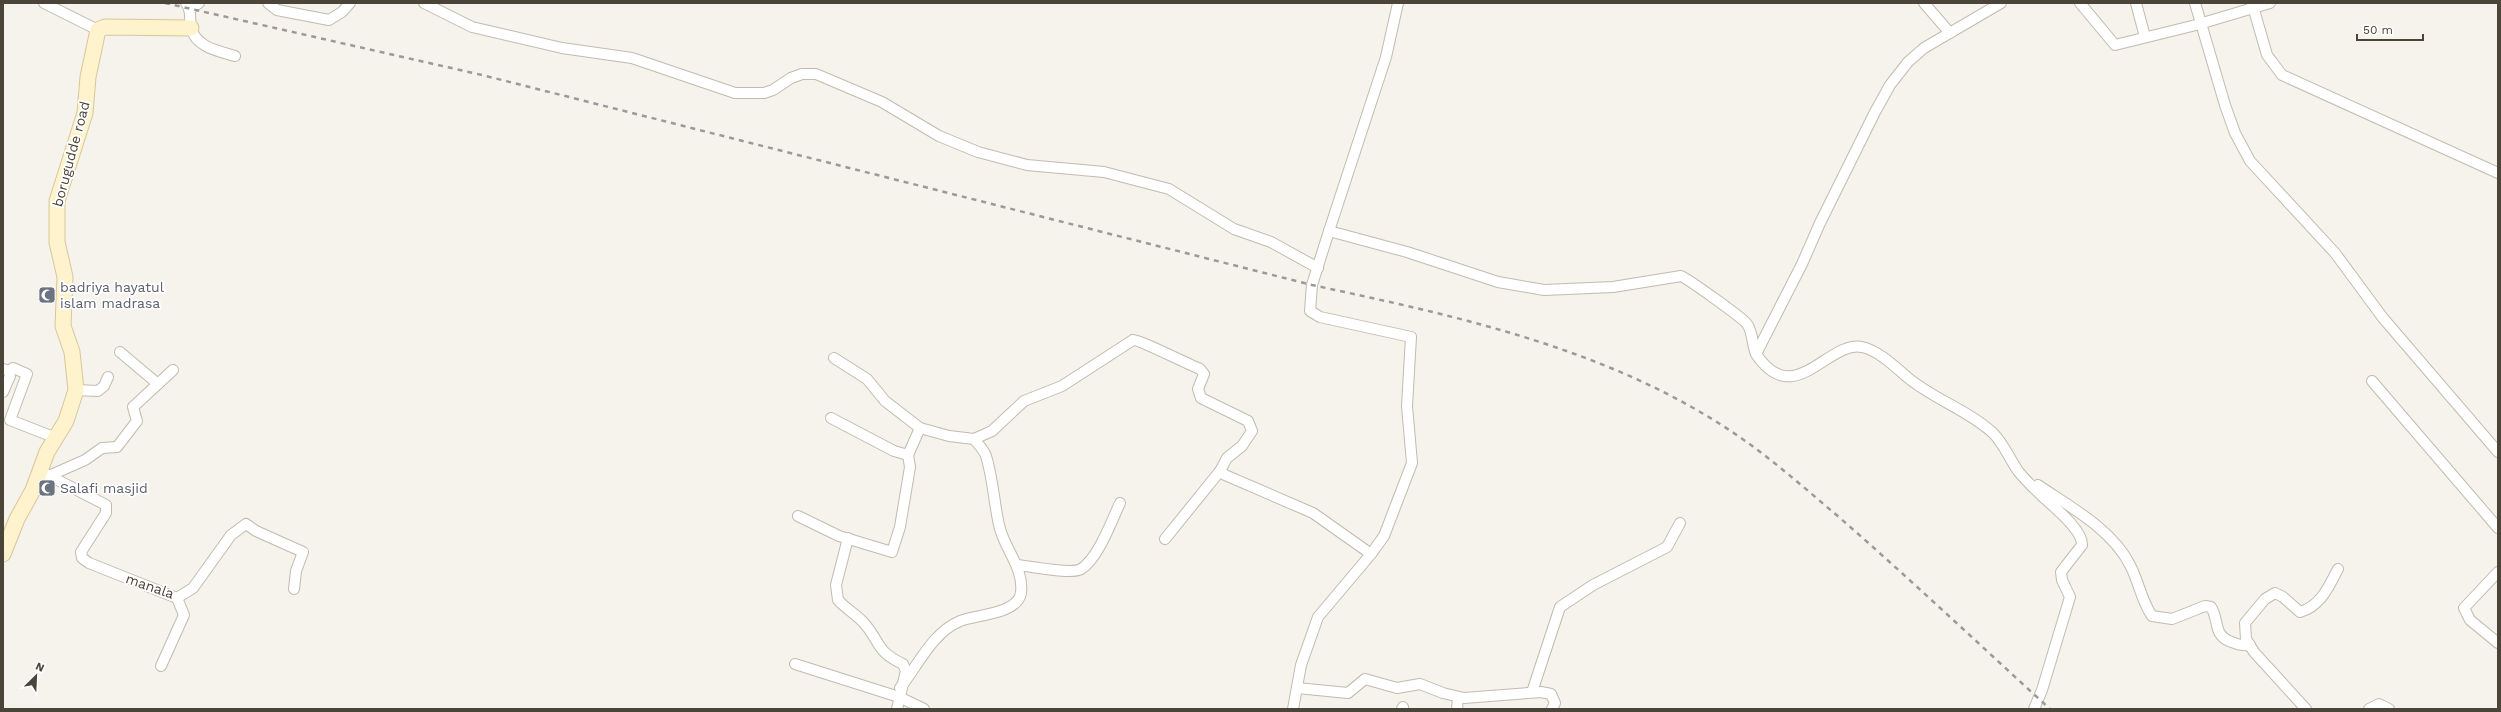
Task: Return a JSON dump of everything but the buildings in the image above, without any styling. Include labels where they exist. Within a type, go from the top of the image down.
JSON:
[{"type":"main road","points":[[98,30],[105,27],[191,28]]},
{"type":"main road","name":"borugudde road","points":[[3,554],[8,526],[45,473],[56,438],[66,421],[76,390],[72,352],[63,326],[65,277],[57,242],[56,213],[57,201],[85,112],[88,77],[98,30]]},
{"type":"street","points":[[44,3],[98,30]]},
{"type":"street","points":[[268,3],[277,10],[329,20],[342,12],[350,3]]},
{"type":"street","points":[[424,3],[472,27],[562,48],[632,58],[735,93],[764,93],[778,87],[791,78],[802,74],[816,74],[882,102],[940,136],[978,152],[1027,165],[1104,172],[1168,189],[1234,228],[1271,242],[1318,268]]},
{"type":"street","points":[[1293,709],[1301,665],[1318,617],[1371,554],[1384,536],[1412,462],[1407,406],[1411,337],[1313,314],[1310,311],[1309,298],[1329,231],[1386,57],[1398,3]]},
{"type":"street","points":[[1924,3],[1950,33]]},
{"type":"street","points":[[1756,354],[1802,264],[1820,223],[1875,112],[1890,85],[1908,62],[1924,48],[2001,3]]},
{"type":"street","points":[[2080,3],[2115,45],[2200,24],[2253,6],[2270,3]]},
{"type":"street","points":[[2136,3],[2145,37]]},
{"type":"street","points":[[2195,3],[2200,24],[2235,133],[2250,161],[2335,253],[2383,318],[2498,452]]},
{"type":"street","points":[[192,5],[191,28],[199,42],[207,47],[235,56]]},
{"type":"street","points":[[2253,6],[2267,55],[2282,75],[2498,173]]},
{"type":"street","points":[[1329,231],[1427,258],[1498,282],[1536,289],[1613,287],[1681,276],[1690,280],[1747,324],[1756,354],[1762,363],[1773,371],[1793,376],[1807,372],[1829,358],[1853,348],[1861,347],[1886,359],[1922,389],[1994,434],[2022,475],[2069,521],[2082,541],[2082,545],[2061,572],[2062,580],[2070,597],[2042,690],[2034,709]]},
{"type":"street","points":[[834,358],[867,379],[885,401],[920,428],[949,436],[974,439],[992,431],[1024,401],[1062,386],[1133,340],[1137,340],[1146,346],[1200,369],[1204,374],[1198,389],[1201,398],[1248,421],[1252,431],[1242,446],[1227,458],[1220,471],[1166,539]]},
{"type":"street","points":[[120,352],[158,384]]},
{"type":"street","points":[[3,392],[10,376],[6,370],[13,368],[27,374],[10,420],[56,438]]},
{"type":"street","points":[[45,473],[85,460],[102,448],[117,447],[137,421],[133,407],[173,370]]},
{"type":"street","points":[[76,390],[98,391],[104,386],[108,377]]},
{"type":"street","points":[[2372,382],[2498,528]]},
{"type":"street","points":[[831,418],[894,451],[908,455]]},
{"type":"street","points":[[798,516],[839,536],[892,552],[900,527],[910,467],[908,455],[920,428]]},
{"type":"street","points":[[900,692],[920,663],[930,644],[944,629],[961,621],[1005,609],[1016,602],[1021,594],[1017,565],[999,527],[986,455],[974,439]]},
{"type":"street","points":[[1220,471],[1225,475],[1313,513],[1371,554]]},
{"type":"street","name":"manala","points":[[45,473],[106,505],[106,513],[84,544],[81,552],[82,558],[177,598],[193,588],[231,535],[246,524],[262,534],[303,552],[296,571],[294,589]]},
{"type":"street","points":[[2022,475],[2037,484],[2106,534],[2130,565],[2145,605],[2152,616],[2172,619],[2205,606],[2211,607],[2215,613],[2218,633],[2224,639],[2240,646],[2250,645]]},
{"type":"street","points":[[1017,565],[1068,570],[1081,569],[1090,560],[1106,535],[1120,503]]},
{"type":"street","points":[[1532,692],[1560,607],[1593,585],[1667,547],[1680,523]]},
{"type":"street","points":[[848,538],[836,584],[838,600],[862,621],[873,634],[878,648],[892,659],[903,664],[906,671],[897,709]]},
{"type":"street","points":[[2306,709],[2250,645],[2246,639],[2245,623],[2265,599],[2274,593],[2283,597],[2300,612],[2312,608],[2326,591],[2338,569]]},
{"type":"street","points":[[2498,572],[2464,608],[2470,620],[2498,643]]},
{"type":"street","points":[[161,666],[184,615],[177,598]]},
{"type":"street","points":[[795,664],[900,692],[924,709]]},
{"type":"street","points":[[1297,688],[1348,693],[1365,679],[1397,688],[1420,684],[1458,696],[1488,697],[1532,692],[1551,694],[1555,707]]},
{"type":"street","points":[[1457,709],[1458,696]]},
{"type":"street","points":[[2369,709],[2379,704],[2389,709]]},
{"type":"railway","points":[[165,3],[482,75],[1312,285],[1418,308],[1522,336],[1574,354],[1624,374],[1673,397],[1720,424],[1751,445],[1867,541],[2050,709]]},
{"type":"place","name":"badriya hayatul islam madrasa","points":[[47,295]]},
{"type":"place","name":"Salafi masjid","points":[[47,488]]}]
